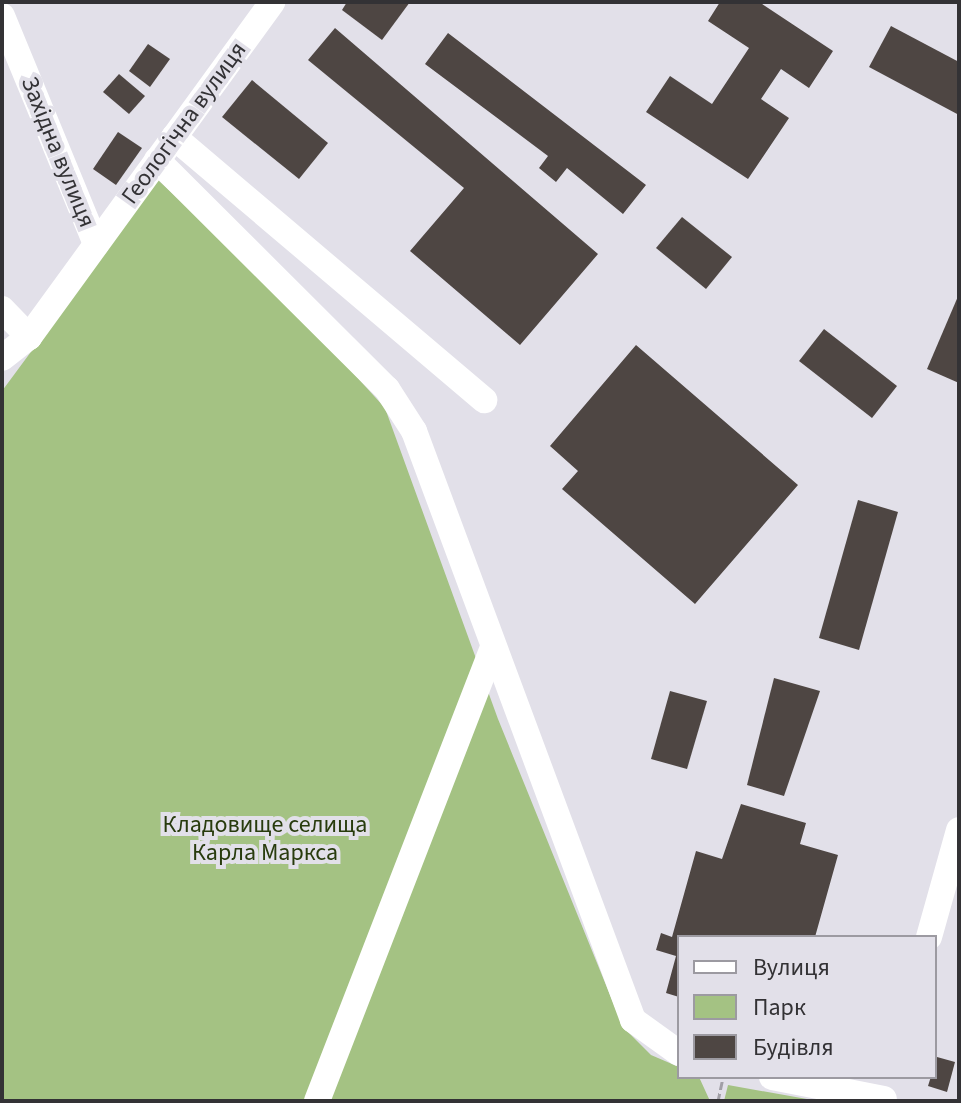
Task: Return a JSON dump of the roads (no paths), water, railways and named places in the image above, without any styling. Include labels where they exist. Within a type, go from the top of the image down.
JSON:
[{"type":"street","name":"Геологічна вулиця","points":[[2,358],[29,337],[272,2]]},
{"type":"street","name":"Західна вулиця","points":[[2,16],[96,244]]},
{"type":"street","points":[[174,137],[484,400]]},
{"type":"street","points":[[157,160],[387,389],[414,431],[633,1020],[677,1052]]},
{"type":"street","points":[[2,309],[29,337]]},
{"type":"street","points":[[317,1101],[493,648]]},
{"type":"street","points":[[930,935],[953,872],[959,830]]},
{"type":"street","points":[[787,1079],[886,1092]]},
{"type":"park label","name":"Кладовище селища Карла Маркса","points":[[265,839]]}]
